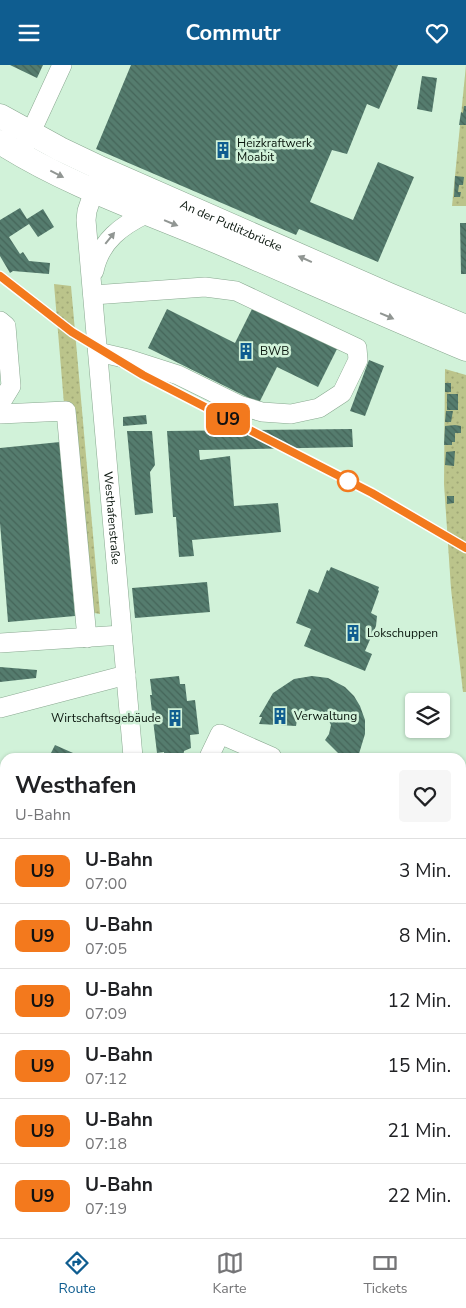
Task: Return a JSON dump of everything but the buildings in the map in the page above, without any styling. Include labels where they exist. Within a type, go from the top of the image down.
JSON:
[{"type":"main road","name":"An der Putlitzbrücke","points":[[0,116],[227,235],[466,349]]},
{"type":"main road","name":"An der Putlitzbrücke","points":[[0,142],[20,155],[94,191],[148,213],[227,235],[381,292],[466,327]]},
{"type":"street","points":[[20,155],[62,65]]},
{"type":"street","name":"Westhafenstraße","points":[[102,169],[87,211],[133,753]]},
{"type":"street","name":"Westhafenstraße","points":[[93,287],[95,265],[107,241],[123,226],[148,213]]},
{"type":"street","points":[[93,287],[205,287],[236,291],[357,348],[358,360],[342,393],[319,408],[291,414],[262,412],[239,405],[178,375],[128,359],[98,352]]},
{"type":"street","points":[[0,321],[6,326],[11,385],[0,404]]},
{"type":"street","points":[[0,414],[66,411],[87,638]]},
{"type":"street","points":[[0,643],[122,635]]},
{"type":"street","points":[[0,708],[126,675]]},
{"type":"street","points":[[211,753],[220,733],[263,753]]},
{"type":"green space","points":[[466,65],[466,206],[452,206]]},
{"type":"green space","points":[[54,284],[71,286],[100,614],[89,612],[64,404]]},
{"type":"green space","points":[[445,369],[466,375],[466,692],[463,692],[451,589],[444,484]]},
{"type":"metro line","name":"U9","points":[[0,276],[72,332],[143,375],[372,493],[466,548]]},
{"type":"place","name":"Heizkraftwerk Moabit","points":[[223,150]]},
{"type":"place","name":"BWB","points":[[246,351]]},
{"type":"place","name":"Lokschuppen","points":[[353,633]]},
{"type":"place","name":"Verwaltung","points":[[280,716]]},
{"type":"place","name":"Wirtschaftsgebäude","points":[[175,718]]}]
